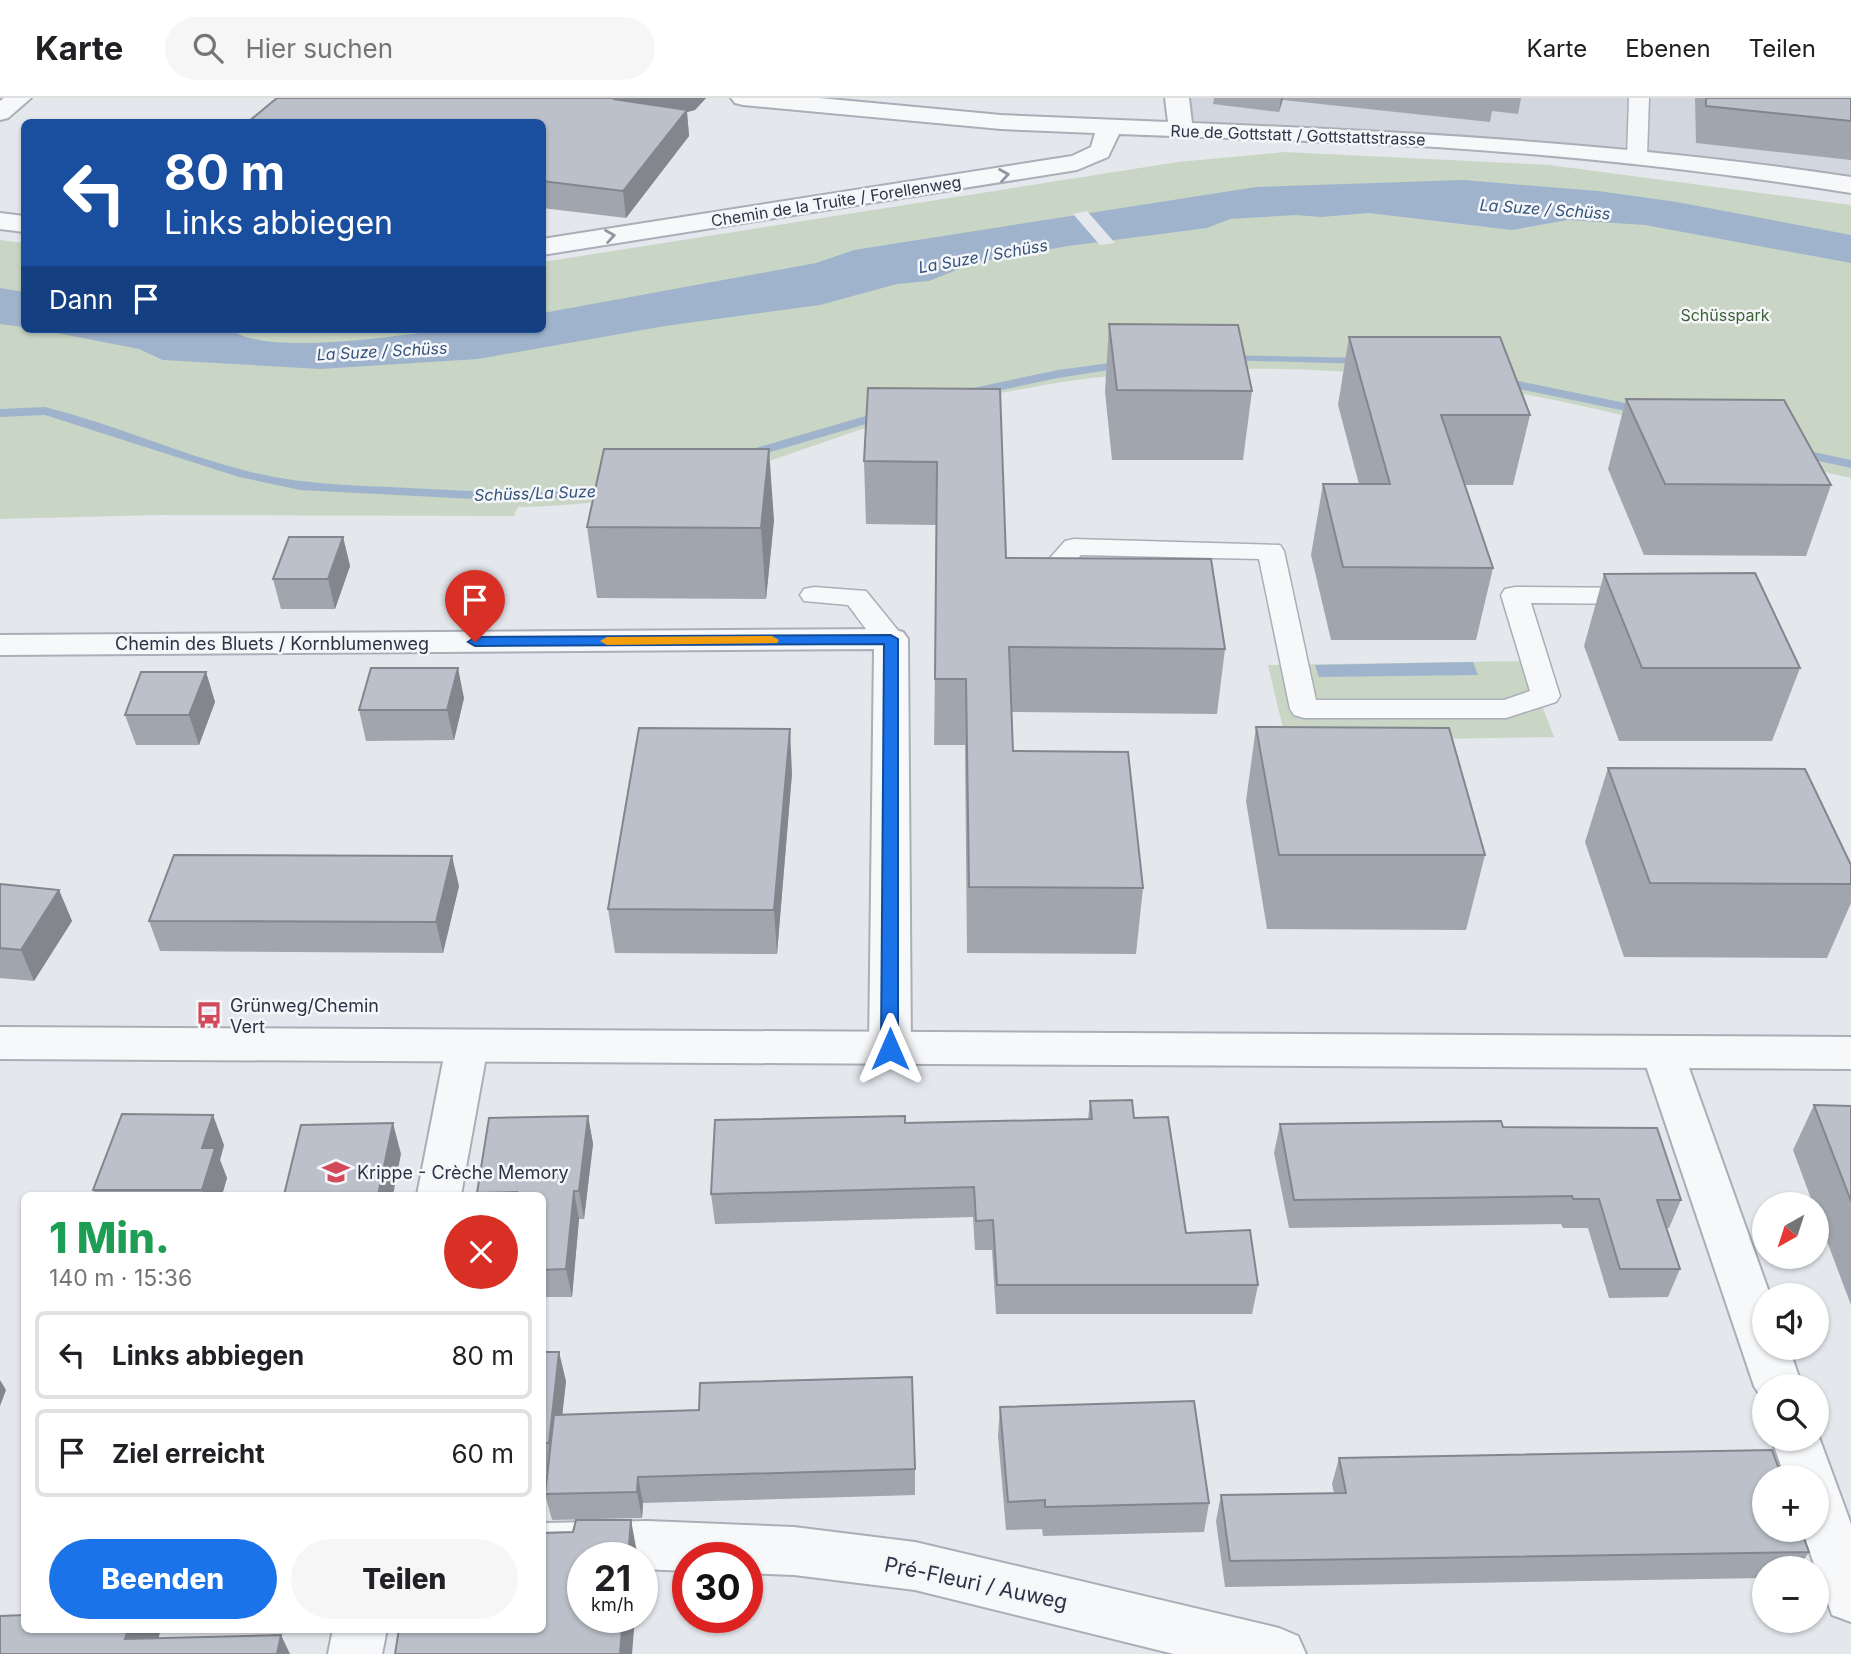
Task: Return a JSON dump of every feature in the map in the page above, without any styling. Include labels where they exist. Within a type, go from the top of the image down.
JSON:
[{"type":"street","name":"Rue de Gottstatt / Gottstattstrasse","points":[[743,98],[1002,122],[1434,141],[1767,172],[1851,186]]},
{"type":"street","points":[[1177,98],[1181,131]]},
{"type":"street","name":"Chemin de la Truite / Forellenweg","points":[[546,246],[1077,163],[1097,156],[1105,147],[1108,128]]},
{"type":"street","points":[[0,221],[21,224]]},
{"type":"street","points":[[890,1049],[891,639]]},
{"type":"street","name":"Chemin des Bluets / Kornblumenweg","points":[[0,645],[891,639]]},
{"type":"street","points":[[0,1043],[1851,1053]]},
{"type":"street","points":[[440,1192],[467,1046]]},
{"type":"street","points":[[1663,1054],[1752,1311]]},
{"type":"street","points":[[1829,1534],[1851,1597]]},
{"type":"street","name":"Pré-Fleuri / Auweg","points":[[546,1547],[648,1545],[794,1551],[915,1566],[1279,1654]]},
{"type":"street","points":[[355,1654],[359,1633]]},
{"type":"lane","points":[[1637,158],[1639,98]]},
{"type":"lane","points":[[1044,581],[1074,547],[1271,551],[1304,709],[1506,709],[1546,696],[1515,595],[1665,596]]},
{"type":"lane","points":[[814,595],[856,597],[891,639]]},
{"type":"shaded area","points":[[1177,98],[1851,98],[1851,187],[1538,148],[1181,131]]},
{"type":"green space","name":"Schüsspark","points":[[1285,152],[1549,165],[1851,205],[1851,478],[1785,462],[1653,423],[1534,396],[1427,379],[1374,374],[1320,370],[1212,369],[1081,379],[964,400],[880,423],[703,482],[616,500],[518,507],[514,516],[157,515],[0,519],[0,240],[21,243],[21,333],[546,333],[546,262],[1178,162]]},
{"type":"green space","points":[[1525,661],[1554,737],[1286,741],[1268,665]]},
{"type":"water","name":"La Suze / Schüss","points":[[1463,180],[1598,191],[1677,202],[1851,235],[1851,263],[1645,225],[1568,220],[1512,230],[1369,213],[1321,217],[1296,215],[1230,219],[1207,228],[1068,246],[974,263],[929,281],[897,284],[820,305],[665,326],[478,359],[320,369],[163,360],[139,349],[57,333],[238,333],[248,338],[274,342],[304,343],[421,333],[546,333],[546,312],[816,263],[854,250],[1256,187]]},
{"type":"water","points":[[0,288],[21,292],[21,327],[0,324]]},
{"type":"water","points":[[1473,662],[1478,675],[1319,677],[1315,665]]},
{"type":"pier","points":[[1087,211],[1115,243],[1100,245],[1073,214]]},
{"type":"building","points":[[277,98],[621,98],[613,99],[687,110],[623,191],[546,181],[546,119],[252,119]]},
{"type":"building","points":[[1706,98],[1851,98],[1851,121],[1706,106]]},
{"type":"building","points":[[1109,324],[1238,325],[1252,391],[1117,390]]},
{"type":"building","points":[[1349,337],[1500,337],[1530,415],[1441,415],[1493,568],[1343,567],[1323,484],[1390,484]]},
{"type":"building","points":[[868,388],[1000,389],[1006,558],[1211,559],[1225,649],[1009,647],[1013,751],[1128,752],[1143,888],[969,887],[966,679],[935,679],[937,462],[864,461]]},
{"type":"building","points":[[1626,399],[1784,400],[1831,485],[1665,484]]},
{"type":"building","points":[[604,449],[769,449],[761,528],[587,527]]},
{"type":"building","points":[[289,537],[343,537],[328,579],[273,579]]},
{"type":"building","points":[[1755,573],[1800,668],[1642,668],[1604,574]]},
{"type":"building","points":[[371,668],[458,668],[447,710],[359,710]]},
{"type":"building","points":[[141,672],[206,672],[189,715],[125,715]]},
{"type":"building","points":[[1256,727],[1449,728],[1485,855],[1279,855]]},
{"type":"building","points":[[639,728],[790,729],[774,910],[608,909]]},
{"type":"building","points":[[1608,768],[1805,769],[1851,865],[1851,884],[1650,883]]},
{"type":"building","points":[[174,855],[452,856],[436,922],[149,921]]},
{"type":"building","points":[[0,884],[59,890],[21,950],[0,948]]},
{"type":"building","points":[[1132,1100],[1134,1118],[1168,1117],[1186,1233],[1250,1230],[1258,1285],[997,1285],[993,1220],[976,1221],[974,1187],[711,1194],[715,1120],[905,1116],[905,1123],[1092,1119],[1090,1101]]},
{"type":"building","points":[[1814,1105],[1851,1106],[1851,1201]]},
{"type":"building","points":[[122,1114],[213,1115],[202,1148],[215,1148],[202,1190],[93,1190]]},
{"type":"building","points":[[588,1116],[579,1191],[574,1191],[566,1269],[546,1270],[546,1192],[477,1192],[489,1118]]},
{"type":"building","points":[[1501,1121],[1503,1127],[1657,1128],[1681,1200],[1657,1200],[1680,1269],[1620,1269],[1599,1199],[1573,1199],[1572,1196],[1294,1200],[1280,1124]]},
{"type":"building","points":[[393,1123],[379,1192],[285,1192],[301,1125]]},
{"type":"building","points":[[546,1352],[559,1352],[549,1443],[546,1443]]},
{"type":"building","points":[[912,1377],[915,1469],[638,1477],[637,1492],[546,1494],[554,1415],[699,1410],[700,1383]]},
{"type":"building","points":[[1194,1401],[1209,1503],[1045,1507],[1045,1500],[1008,1502],[1000,1407]]},
{"type":"building","points":[[1772,1451],[1778,1465],[1752,1465],[1752,1542],[1805,1542],[1809,1552],[1230,1561],[1221,1495],[1346,1493],[1339,1458]]},
{"type":"building","points":[[576,1520],[631,1520],[629,1542],[567,1542],[567,1633],[622,1633],[620,1654],[395,1654],[398,1633],[546,1633],[546,1533],[573,1532]]},
{"type":"building","points":[[21,1615],[21,1633],[127,1633],[125,1639],[281,1635],[277,1654],[0,1654],[0,1616]]},
{"type":"waterway","name":"Schüss/La Suze","points":[[1224,358],[1366,361]]},
{"type":"waterway","name":"Schüss/La Suze","points":[[968,393],[1058,374],[1125,365]]},
{"type":"waterway","name":"Schüss/La Suze","points":[[1499,381],[1645,411]]},
{"type":"waterway","name":"Schüss/La Suze","points":[[0,413],[45,411],[243,474],[300,486],[493,496],[592,493],[616,488]]},
{"type":"waterway","name":"Schüss/La Suze","points":[[746,455],[886,414]]},
{"type":"waterway","name":"Schüss/La Suze","points":[[1795,452],[1851,464]]},
{"type":"slow traffic","points":[[607,641],[772,640]]},
{"type":"place","name":"Grünweg/Chemin Vert","points":[[209,1015]]},
{"type":"place","name":"Krippe - Crèche Memory","points":[[336,1172]]},
{"type":"route","points":[[475,642],[891,639],[890,1049]]}]
